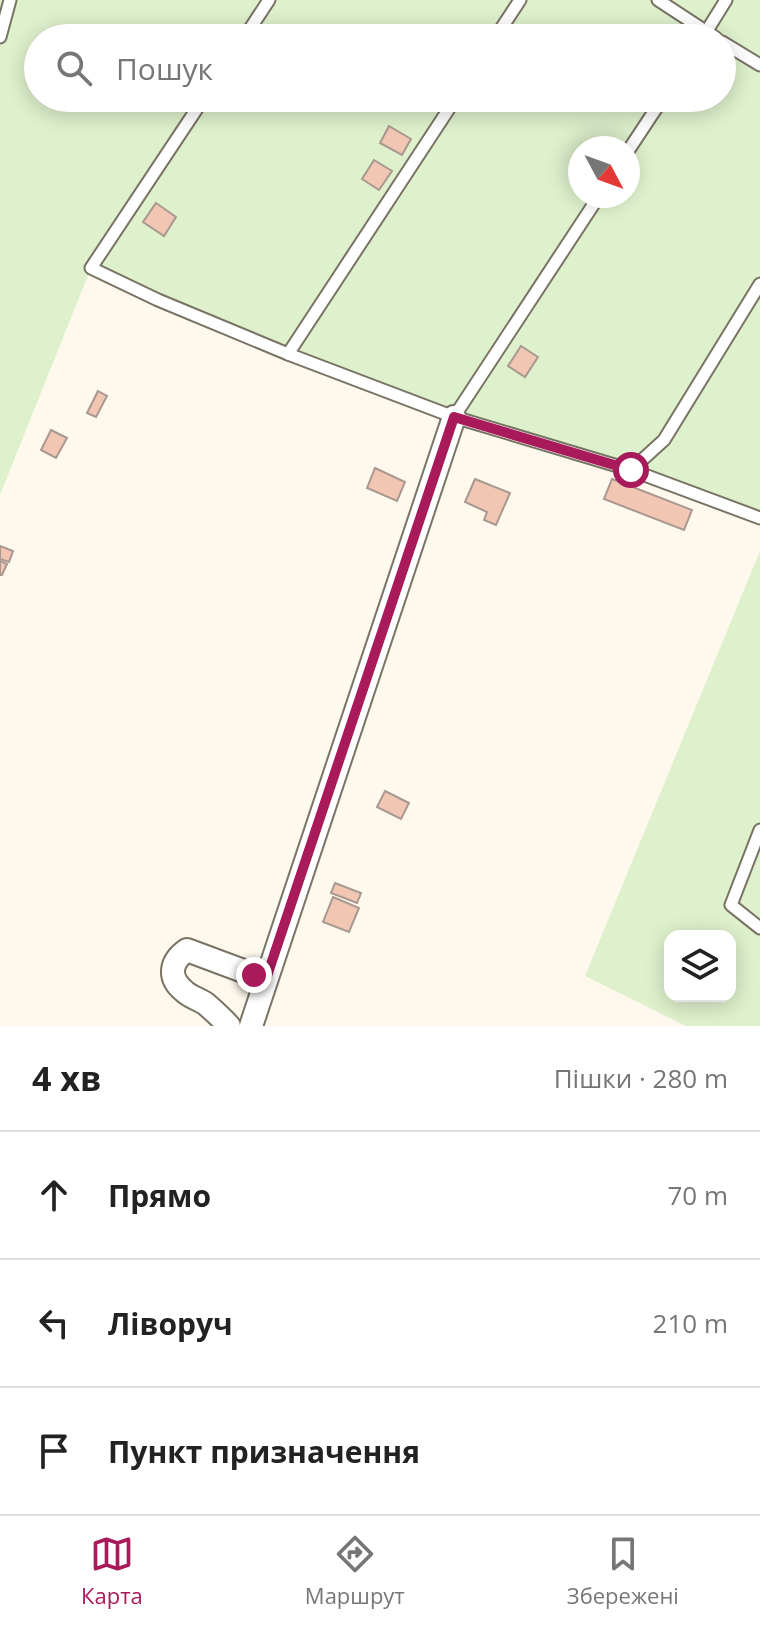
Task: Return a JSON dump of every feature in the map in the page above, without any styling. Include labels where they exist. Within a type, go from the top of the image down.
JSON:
[{"type":"street","points":[[251,1026],[454,417]]},
{"type":"street","points":[[229,1026],[207,1005],[184,992],[172,969],[176,957],[187,950],[254,975],[267,976]]},
{"type":"lane","points":[[0,37],[10,0]]},
{"type":"lane","points":[[253,24],[269,0]]},
{"type":"lane","points":[[504,24],[520,0]]},
{"type":"lane","points":[[658,0],[691,24]]},
{"type":"lane","points":[[714,24],[726,0]]},
{"type":"lane","points":[[736,50],[760,65]]},
{"type":"lane","points":[[195,112],[91,268],[158,300],[288,354],[454,417],[631,470],[760,518]]},
{"type":"lane","points":[[288,354],[447,112]]},
{"type":"lane","points":[[638,136],[654,112]]},
{"type":"lane","points":[[454,417],[591,208]]},
{"type":"lane","points":[[631,470],[664,440],[760,284]]},
{"type":"lane","points":[[760,830],[731,905],[760,928]]},
{"type":"green space","points":[[0,0],[760,0],[760,515],[463,414],[158,300],[91,268],[0,495]]},
{"type":"green space","points":[[760,551],[760,1026],[686,1026],[585,976]]},
{"type":"building","points":[[389,126],[411,139],[402,155],[380,143]]},
{"type":"building","points":[[374,160],[392,171],[379,190],[362,179]]},
{"type":"building","points":[[156,203],[176,217],[164,236],[143,222]]},
{"type":"building","points":[[521,346],[538,357],[525,377],[508,366]]},
{"type":"building","points":[[98,391],[107,396],[96,417],[87,413]]},
{"type":"building","points":[[51,430],[67,438],[56,458],[41,450]]},
{"type":"building","points":[[375,468],[405,482],[397,501],[367,488]]},
{"type":"building","points":[[475,479],[510,493],[496,525],[484,520],[487,512],[465,502]]},
{"type":"building","points":[[612,479],[692,510],[684,530],[604,499]]},
{"type":"building","points":[[0,546],[13,551],[9,562],[0,559]]},
{"type":"building","points":[[0,561],[7,564],[2,575],[0,575]]},
{"type":"building","points":[[385,791],[409,803],[401,819],[377,807]]},
{"type":"building","points":[[335,883],[361,893],[357,903],[331,893]]},
{"type":"building","points":[[333,897],[359,908],[349,932],[323,922]]},
{"type":"route","points":[[254,975],[267,976],[454,417],[631,470]]}]
